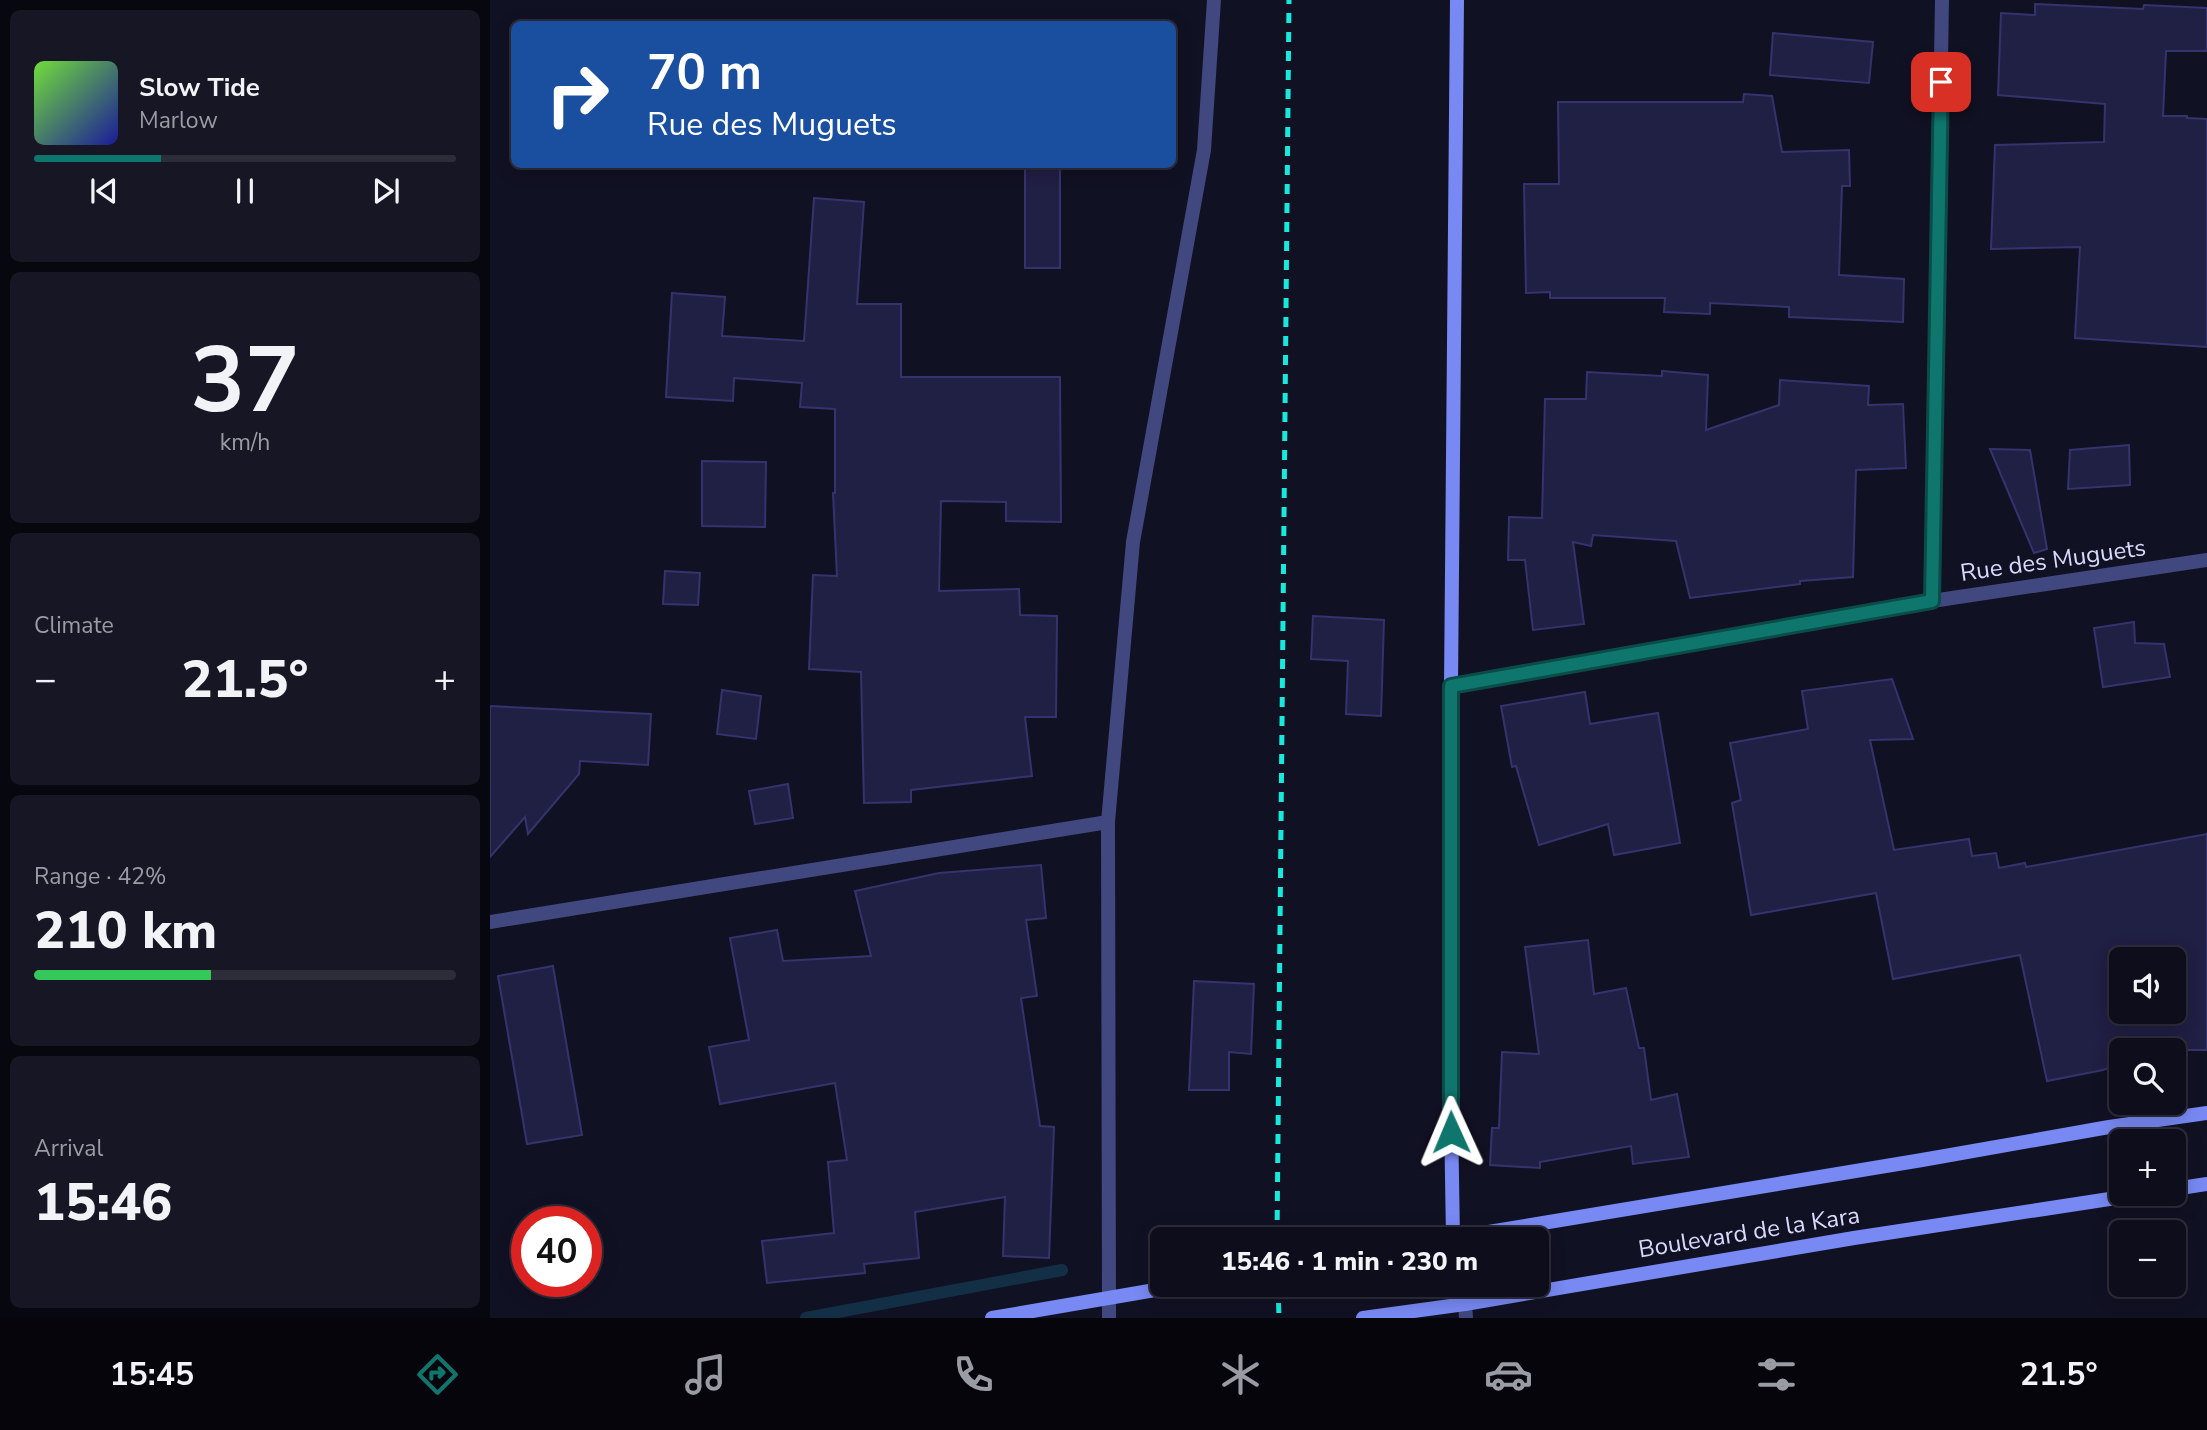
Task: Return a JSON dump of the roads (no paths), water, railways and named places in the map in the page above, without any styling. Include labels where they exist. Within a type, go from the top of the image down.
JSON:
[{"type":"main road","points":[[1451,1227],[1451,686],[1457,0]]},
{"type":"main road","name":"Boulevard de la Kara","points":[[1523,1227],[2109,1127],[2207,1113]]},
{"type":"main road","points":[[2186,1187],[2207,1184]]},
{"type":"main road","name":"Boulevard de la Kara","points":[[1363,1318],[1465,1311],[1841,1240],[2109,1199]]},
{"type":"main road","points":[[992,1318],[1150,1291]]},
{"type":"street","points":[[1109,1318],[1108,822],[1133,542],[1204,150],[1214,0]]},
{"type":"street","points":[[1932,601],[1942,0]]},
{"type":"street","name":"Rue des Muguets","points":[[1451,686],[1932,601],[2207,560]]},
{"type":"street","points":[[490,922],[1108,822]]},
{"type":"waterway","points":[[806,1318],[1062,1270]]},
{"type":"railway","points":[[1277,1227],[1289,0]]},
{"type":"railway","points":[[1278,1297],[1279,1318]]}]
